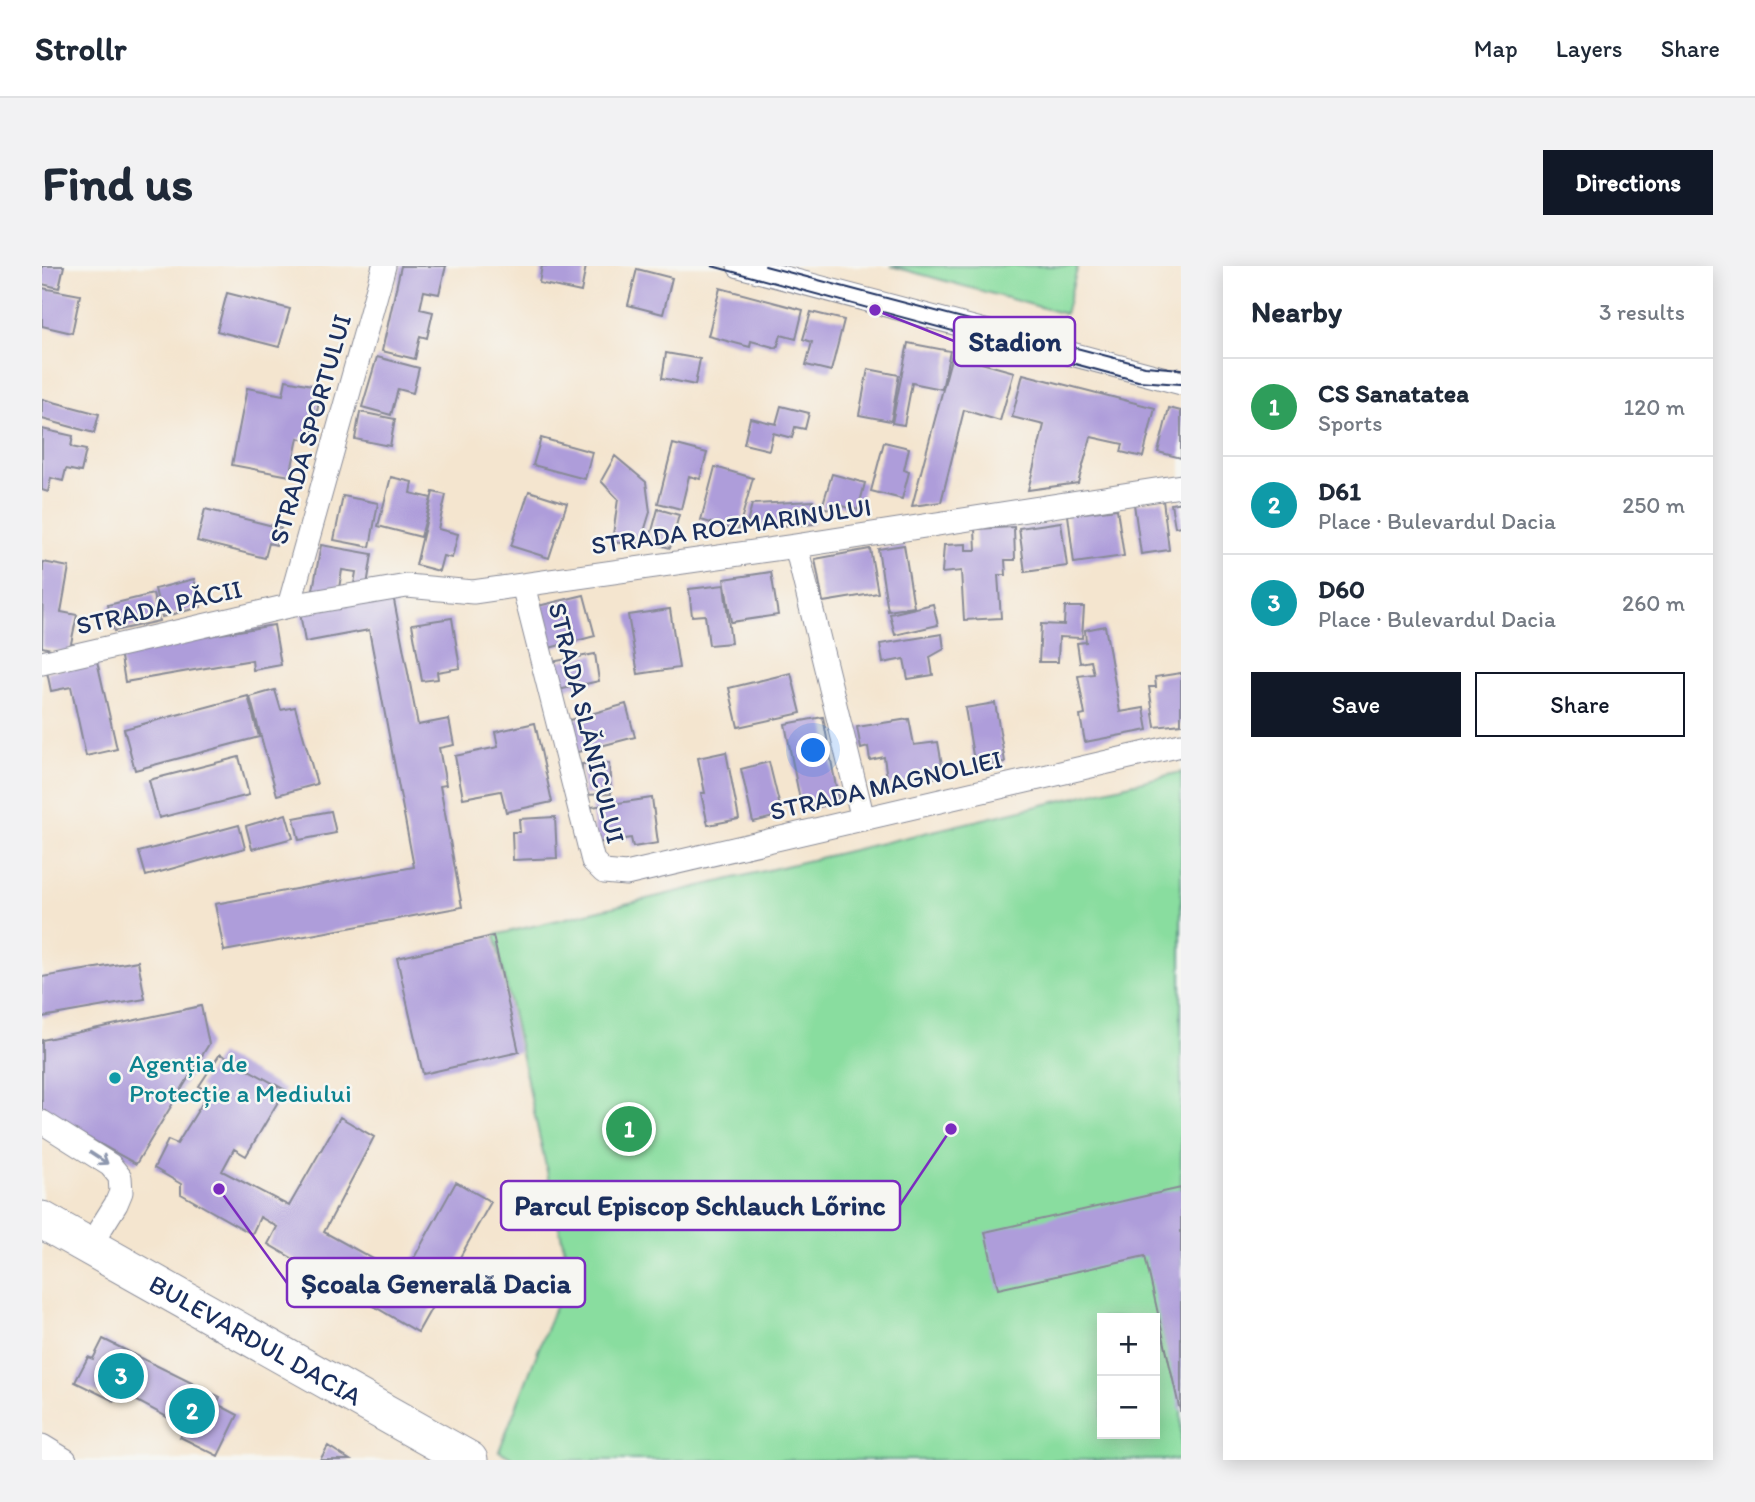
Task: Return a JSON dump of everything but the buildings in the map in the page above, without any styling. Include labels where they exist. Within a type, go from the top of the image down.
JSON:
[{"type":"main road","name":"BULEVARDUL DACIA","points":[[42,1220],[469,1460]]},
{"type":"street","name":"STRADA SPORTULUI","points":[[289,606],[384,266]]},
{"type":"street","points":[[739,266],[1181,383]]},
{"type":"street","points":[[1142,372],[1181,376]]},
{"type":"street","name":"STRADA ROZMARINULUI","points":[[289,606],[407,586],[473,592],[796,546],[1181,486]]},
{"type":"street","points":[[796,546],[863,819]]},
{"type":"street","name":"STRADA SLĂNICULUI","points":[[523,585],[593,861],[604,873]]},
{"type":"street","name":"STRADA PĂCII","points":[[42,663],[289,606]]},
{"type":"street","name":"STRADA MAGNOLIEI","points":[[604,873],[626,874],[1181,745]]},
{"type":"street","points":[[42,1122],[110,1165],[120,1177],[121,1192],[116,1204],[89,1247]]},
{"type":"street","points":[[42,1446],[65,1460]]},
{"type":"green space","points":[[891,266],[1078,266],[1065,314]]},
{"type":"green space","points":[[1181,772],[1181,1460],[516,1460],[499,1451],[569,1271],[495,935]]},
{"type":"tram line","points":[[712,266],[1138,381],[1181,384]]},
{"type":"tram line","points":[[765,266],[1145,366],[1181,369]]},
{"type":"place","name":"Stadion","points":[[875,310]]},
{"type":"place","name":"Agenția de Protecție a Mediului","points":[[115,1078]]},
{"type":"place","name":"CS Sanatatea","points":[[629,1129]]},
{"type":"place","name":"Parcul Episcop Schlauch Lőrinc","points":[[951,1129]]},
{"type":"place","name":"Școala Generală Dacia","points":[[219,1189]]},
{"type":"place","name":"D60","points":[[121,1376]]},
{"type":"place","name":"D61","points":[[192,1411]]}]
